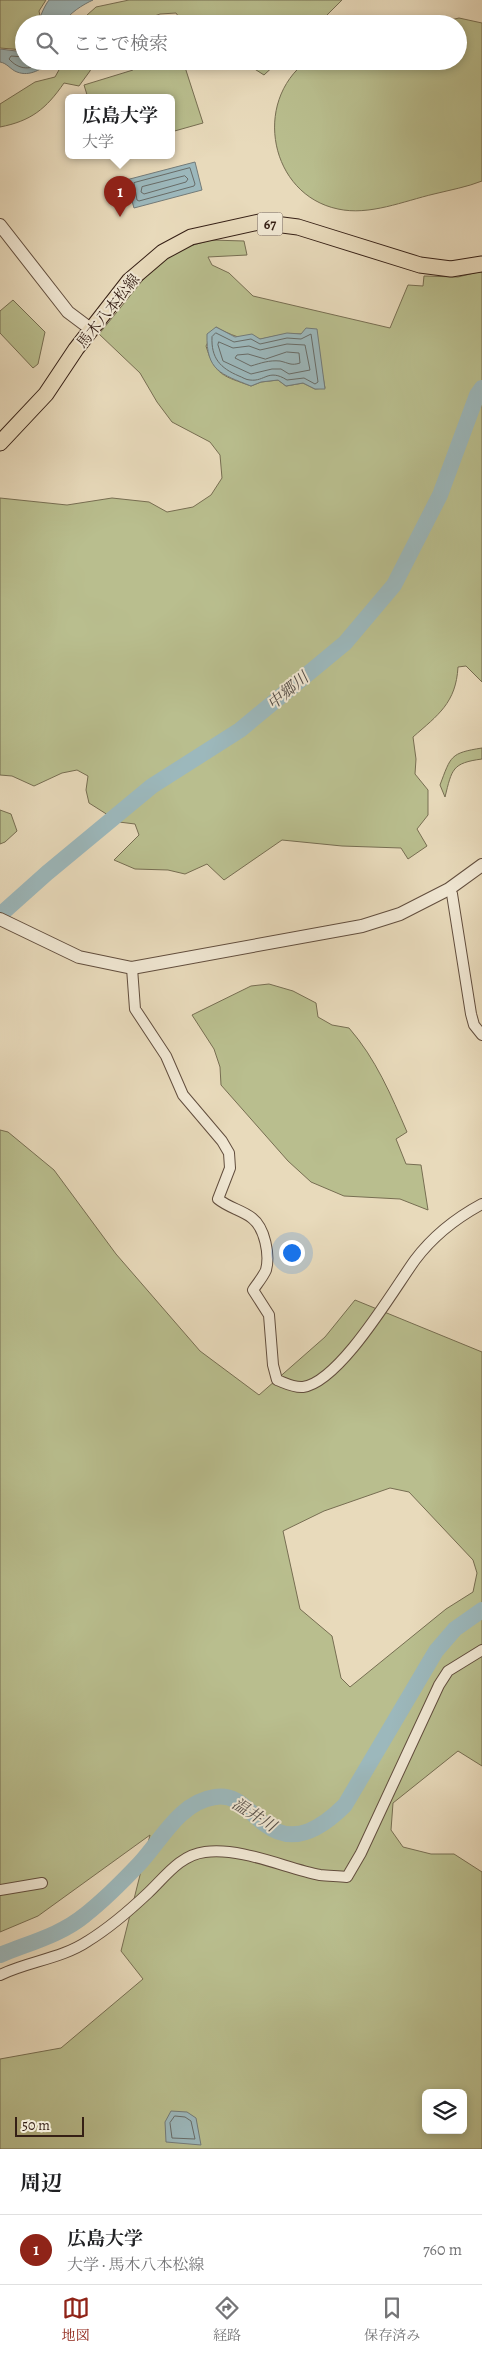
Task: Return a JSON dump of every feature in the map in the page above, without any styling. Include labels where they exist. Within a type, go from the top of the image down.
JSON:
[{"type":"main road","name":"馬木八本松線","points":[[0,444],[46,394],[129,281],[163,252],[191,237],[259,222],[298,227],[420,264],[451,268],[482,264]]},
{"type":"street","points":[[0,225],[68,312],[92,330]]},
{"type":"street","points":[[0,919],[79,957],[132,968],[362,926],[400,914],[449,889],[482,865]]},
{"type":"street","points":[[449,889],[452,894],[471,1014],[474,1025],[482,1035]]},
{"type":"street","points":[[132,968],[135,1009],[166,1056],[183,1095],[222,1141],[229,1153],[230,1168],[218,1199],[227,1206],[252,1218],[258,1225],[266,1244],[267,1261],[265,1272],[253,1290],[269,1315],[273,1365],[277,1380],[303,1387],[316,1382],[330,1371],[369,1327],[416,1259],[438,1234],[457,1218],[482,1204]]},
{"type":"street","points":[[0,1975],[63,1955],[77,1948],[148,1894],[172,1869],[185,1859],[204,1852],[219,1851],[242,1855],[322,1875],[347,1877],[361,1853],[439,1684],[448,1671],[482,1650]]},
{"type":"street","points":[[0,1890],[42,1883]]},
{"type":"green space","points":[[0,0],[46,0],[39,11],[40,15],[15,15],[15,49],[0,48]]},
{"type":"green space","points":[[129,0],[342,0],[327,15],[177,15],[176,13],[157,15],[87,15],[96,7]]},
{"type":"green space","points":[[467,20],[482,23],[482,181],[386,207],[362,211],[338,209],[315,200],[297,186],[284,167],[276,145],[275,122],[279,99],[290,79],[298,70],[467,70]]},
{"type":"green space","points":[[59,70],[90,70],[79,86],[64,83],[51,100],[37,112],[21,121],[0,127],[0,104],[35,82],[55,77]]},
{"type":"green space","points":[[133,70],[186,70],[203,123],[175,131],[175,94],[87,94],[84,85]]},
{"type":"green space","points":[[256,70],[269,70],[264,75]]},
{"type":"green space","points":[[211,240],[244,241],[247,255],[208,257],[212,265],[229,273],[253,296],[390,328],[408,285],[423,286],[424,276],[458,277],[482,271],[482,682],[466,666],[458,667],[454,690],[444,707],[438,715],[413,737],[416,759],[415,774],[428,790],[428,815],[417,829],[427,846],[408,859],[401,848],[342,846],[282,840],[224,880],[207,864],[185,874],[168,870],[135,869],[114,860],[139,835],[135,824],[119,822],[89,803],[86,790],[88,776],[77,770],[62,773],[34,786],[12,776],[0,775],[0,498],[67,505],[112,498],[149,502],[167,512],[193,507],[211,495],[222,478],[220,455],[210,442],[172,422],[157,402],[140,373],[99,334],[151,270],[179,249]],"holes":[[[216,327],[237,337],[255,340],[286,334],[301,334],[320,361],[325,388],[315,389],[303,383],[286,386],[278,380],[261,382],[251,386],[227,377],[213,364],[206,346]]]},
{"type":"green space","points":[[13,300],[45,332],[38,364],[33,368],[0,333],[0,311]]},
{"type":"green space","points":[[482,748],[482,759],[459,765],[455,769],[445,797],[440,785],[453,757],[463,752]]},
{"type":"green space","points":[[0,810],[11,814],[17,831],[0,844]]},
{"type":"green space","points":[[269,984],[293,991],[316,1003],[318,1017],[332,1025],[349,1028],[359,1040],[382,1078],[407,1132],[396,1139],[406,1164],[421,1165],[428,1210],[400,1199],[344,1196],[311,1182],[288,1161],[221,1085],[220,1067],[214,1049],[192,1015],[251,986]]},
{"type":"green space","points":[[0,1130],[8,1132],[54,1170],[116,1254],[200,1351],[259,1395],[325,1337],[355,1300],[482,1352],[482,1766],[458,1751],[393,1803],[391,1830],[403,1847],[431,1854],[454,1854],[482,1872],[482,2149],[0,2149],[0,2059],[61,2048],[143,1979],[121,1951],[150,1835],[38,1916],[0,1932]],"holes":[[[390,1488],[409,1492],[473,1560],[477,1573],[473,1592],[446,1609],[350,1687],[341,1678],[332,1636],[300,1609],[283,1531],[324,1511]]]},
{"type":"water","points":[[49,0],[93,0],[70,15],[41,15]]},
{"type":"water","points":[[0,49],[15,51],[15,70],[38,70],[27,74],[22,73],[15,71],[0,62]]},
{"type":"water","points":[[195,162],[202,190],[134,208],[126,180]]},
{"type":"water","points":[[216,327],[235,337],[252,334],[260,339],[287,333],[301,334],[306,328],[317,329],[325,389],[315,389],[303,383],[286,386],[278,380],[261,382],[251,386],[231,378],[217,369],[209,356],[207,334]]},
{"type":"water","points":[[171,2111],[187,2112],[196,2118],[201,2145],[166,2142],[165,2122]]},
{"type":"waterway","name":"中郷川","points":[[0,915],[47,873],[152,786],[240,730],[345,643],[394,585],[440,495],[477,395],[482,388]]},
{"type":"waterway","name":"温井川","points":[[0,1955],[44,1938],[76,1922],[134,1870],[182,1814],[203,1800],[215,1797],[230,1798],[243,1805],[266,1825],[288,1834],[308,1831],[328,1820],[345,1805],[436,1651],[455,1629],[482,1610]]},
{"type":"place","name":"広島大学","points":[[120,217]]}]
